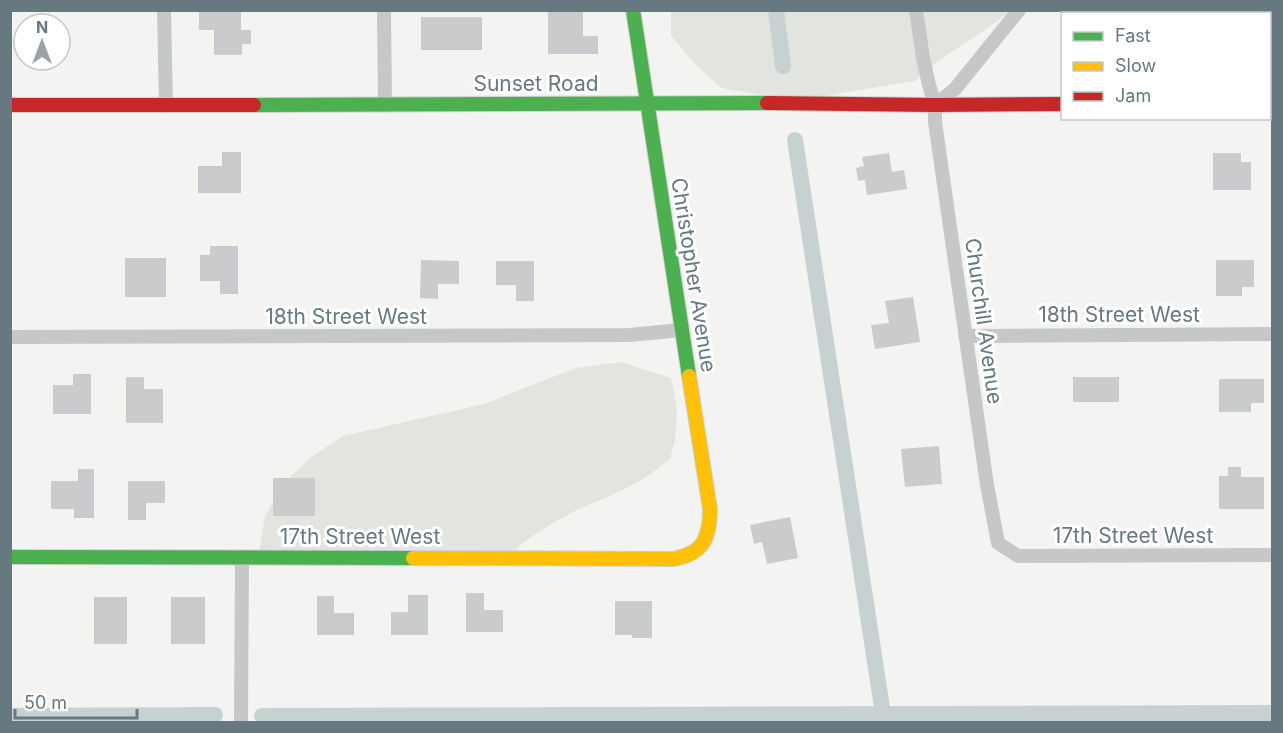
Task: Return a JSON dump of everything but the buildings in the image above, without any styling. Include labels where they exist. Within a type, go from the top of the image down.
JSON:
[{"type":"street","points":[[164,10],[165,106]]},
{"type":"street","points":[[384,10],[385,105]]},
{"type":"street","name":"Christopher Avenue","points":[[633,10],[711,520],[704,544]]},
{"type":"street","name":"Churchill Avenue","points":[[916,10],[923,58],[935,105],[935,122],[965,336],[998,543]]},
{"type":"street","points":[[935,105],[955,89],[1019,10]]},
{"type":"street","name":"Sunset Road","points":[[10,105],[1061,104]]},
{"type":"street","name":"18th Street West","points":[[10,337],[629,335],[681,330]]},
{"type":"street","name":"18th Street West","points":[[965,336],[1272,334]]},
{"type":"street","name":"17th Street West","points":[[998,543],[1018,556],[1272,555]]},
{"type":"street","name":"17th Street West","points":[[10,557],[673,559],[691,555],[704,544]]},
{"type":"street","points":[[241,723],[242,557]]},
{"type":"shaded area","points":[[671,11],[1011,11],[938,61],[915,81],[811,98],[779,98],[721,88],[694,63],[671,36]]},
{"type":"shaded area","points":[[621,362],[671,378],[677,410],[675,440],[670,459],[629,487],[552,523],[515,550],[259,551],[265,517],[282,485],[310,458],[343,436],[484,404],[576,368]]},
{"type":"waterway","points":[[776,10],[783,66]]},
{"type":"waterway","points":[[795,140],[883,714]]},
{"type":"waterway","points":[[262,716],[1272,713]]},
{"type":"waterway","points":[[10,716],[215,715]]},
{"type":"traffic: fast","points":[[633,10],[689,376]]},
{"type":"traffic: fast","points":[[254,105],[767,103]]},
{"type":"traffic: fast","points":[[10,557],[413,558]]},
{"type":"traffic: slow","points":[[413,558],[673,559],[683,557],[698,549],[706,536],[710,509],[689,376]]},
{"type":"traffic: jam","points":[[767,103],[1061,104]]},
{"type":"traffic: jam","points":[[10,105],[254,105]]}]
